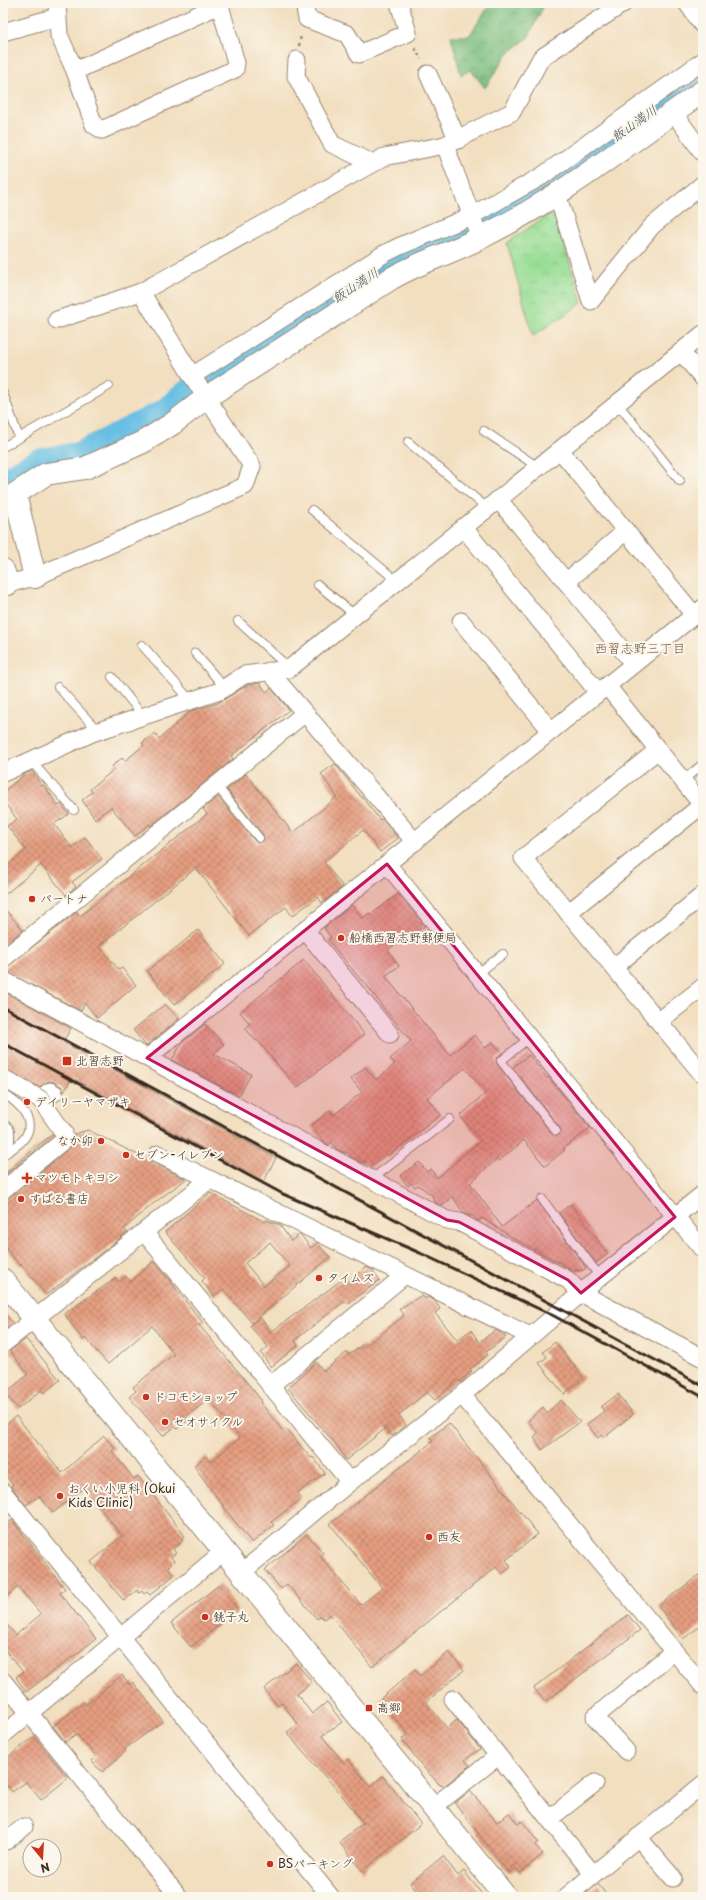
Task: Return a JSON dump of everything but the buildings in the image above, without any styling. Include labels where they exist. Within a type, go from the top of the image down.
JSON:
[{"type":"street","points":[[304,18],[347,34],[359,54],[410,37],[399,3]]},
{"type":"street","points":[[57,320],[141,292],[384,157],[452,142],[512,112],[541,58],[624,3]]},
{"type":"street","points":[[688,3],[703,26]]},
{"type":"street","points":[[3,32],[57,10],[59,35],[75,71],[94,125],[102,130],[235,69],[236,63],[221,9],[217,6],[75,71]]},
{"type":"street","points":[[297,60],[296,76],[332,144],[372,163]]},
{"type":"street","points":[[35,577],[9,497],[46,474],[85,468],[143,442],[172,424],[205,394],[476,227],[542,176],[703,61]]},
{"type":"street","points":[[428,74],[452,142],[476,227]]},
{"type":"street","points":[[192,376],[384,254],[398,247],[476,227],[557,194],[703,91]]},
{"type":"street","points":[[674,112],[703,153]]},
{"type":"street","points":[[557,194],[590,301],[652,226],[703,184]]},
{"type":"street","points":[[5,580],[35,577],[245,486],[252,466],[192,376],[141,292]]},
{"type":"street","points":[[3,773],[98,731],[191,701],[225,688],[244,675],[289,668],[703,334]]},
{"type":"street","points":[[681,352],[703,378]]},
{"type":"street","points":[[147,1058],[699,611],[626,531],[560,450]]},
{"type":"street","points":[[493,504],[566,582],[633,663]]},
{"type":"street","points":[[463,527],[602,689],[658,750],[702,806],[568,913]]},
{"type":"street","points":[[566,582],[626,531]]},
{"type":"street","points":[[461,621],[550,731]]},
{"type":"street","points":[[269,671],[415,842]]},
{"type":"street","points":[[3,959],[305,712]]},
{"type":"street","points":[[658,750],[523,858],[703,1075]]},
{"type":"street","points":[[387,864],[703,1250]]},
{"type":"street","points":[[614,967],[703,895]]},
{"type":"street","points":[[305,930],[390,1034]]},
{"type":"street","points":[[3,980],[447,1220],[459,1222],[568,1280],[581,1293],[703,1358]]},
{"type":"street","points":[[659,1022],[703,987]]},
{"type":"street","points":[[3,1078],[47,1096],[64,1133],[64,1140],[3,1190]]},
{"type":"street","points":[[3,1132],[3,1140]]},
{"type":"street","points":[[158,1154],[530,1336]]},
{"type":"street","points":[[3,1344],[209,1180]]},
{"type":"street","points":[[241,1573],[350,1482],[462,1395],[600,1277],[703,1194]]},
{"type":"street","points":[[144,1232],[350,1482]]},
{"type":"street","points":[[270,1386],[405,1275]]},
{"type":"street","points":[[3,1280],[223,1552],[506,1897]]},
{"type":"street","points":[[462,1395],[703,1686]]},
{"type":"street","points":[[3,1492],[331,1897]]},
{"type":"street","points":[[3,1735],[223,1552]]},
{"type":"street","points":[[626,1751],[595,1717],[674,1651]]},
{"type":"street","points":[[3,1681],[179,1897]]},
{"type":"street","points":[[453,1699],[593,1874]]},
{"type":"street","points":[[432,1808],[498,1756]]},
{"type":"street","points":[[549,1819],[595,1783]]},
{"type":"street","points":[[566,1897],[638,1837],[703,1786]]},
{"type":"street","points":[[3,1841],[6,1841],[24,1827]]},
{"type":"street","points":[[638,1837],[673,1878]]},
{"type":"lane","points":[[3,447],[109,386]]},
{"type":"lane","points":[[3,393],[19,438]]},
{"type":"lane","points":[[618,403],[680,481]]},
{"type":"lane","points":[[484,431],[538,467]]},
{"type":"lane","points":[[408,442],[493,504]]},
{"type":"lane","points":[[312,510],[397,581]]},
{"type":"lane","points":[[318,585],[355,615]]},
{"type":"lane","points":[[238,621],[289,668]]},
{"type":"lane","points":[[142,645],[191,701]]},
{"type":"lane","points":[[195,653],[225,688]]},
{"type":"lane","points":[[112,677],[143,716]]},
{"type":"lane","points":[[58,686],[98,731]]},
{"type":"lane","points":[[31,761],[74,810]]},
{"type":"lane","points":[[682,780],[703,764]]},
{"type":"lane","points":[[216,785],[259,838]]},
{"type":"lane","points":[[477,974],[503,954]]},
{"type":"lane","points":[[529,1038],[501,1061],[556,1131]]},
{"type":"lane","points":[[3,1094],[14,1100],[22,1108],[27,1116],[28,1125],[26,1134],[22,1141],[3,1155]]},
{"type":"lane","points":[[372,1179],[450,1119]]},
{"type":"lane","points":[[542,1198],[600,1277]]},
{"type":"path","points":[[410,37],[428,74]]},
{"type":"highlighted area","points":[[387,864],[675,1217],[581,1293],[568,1280],[459,1222],[447,1220],[147,1058]]},
{"type":"green space","points":[[491,3],[545,3],[528,38],[508,53],[485,88],[471,70],[461,75],[451,36],[469,36]]},
{"type":"green space","points":[[549,214],[556,218],[582,303],[533,336],[507,243]]},
{"type":"waterway","name":"飯山満川","points":[[3,483],[39,463],[80,456],[164,414],[204,381],[387,264],[409,253],[476,226],[535,192],[592,154],[703,74]]},
{"type":"railway","points":[[3,1007],[703,1386]]},
{"type":"railway","points":[[3,1043],[283,1194],[420,1253],[554,1316],[703,1397]]},
{"type":"place","name":"パートナ","points":[[32,899]]},
{"type":"place","name":"船橋西習志野郵便局","points":[[341,938]]},
{"type":"place","name":"北習志野","points":[[67,1061]]},
{"type":"place","name":"デイリーヤマザキ","points":[[27,1102]]},
{"type":"place","name":"なか卯","points":[[101,1141]]},
{"type":"place","name":"セブン-イレブン","points":[[126,1155]]},
{"type":"place","name":"マツモトキヨシ","points":[[27,1178]]},
{"type":"place","name":"すばる書店","points":[[21,1199]]},
{"type":"place","name":"タイムズ","points":[[319,1278]]},
{"type":"place","name":"ドコモショップ","points":[[146,1397]]},
{"type":"place","name":"セオサイクル","points":[[165,1422]]},
{"type":"place","name":"おくい小児科 (Okui Kids Clinic)","points":[[60,1496]]},
{"type":"place","name":"西友","points":[[429,1537]]},
{"type":"place","name":"銚子丸","points":[[205,1617]]},
{"type":"place","name":"高郷","points":[[369,1708]]},
{"type":"place","name":"BSパーキング","points":[[270,1864]]},
{"type":"district","name":"西習志野三丁目","points":[[640,648]]}]
